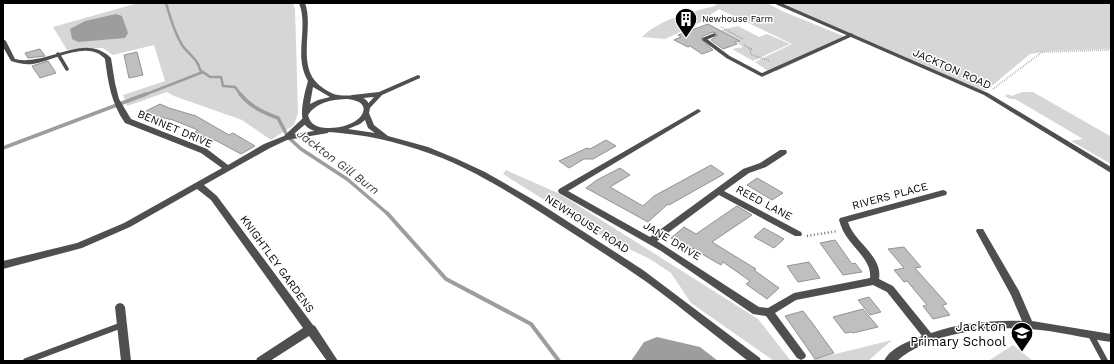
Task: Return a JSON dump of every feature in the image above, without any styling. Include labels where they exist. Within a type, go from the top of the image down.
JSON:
[{"type":"street","name":"JACKTON ROAD","points":[[776,3],[986,94],[1111,170]]},
{"type":"street","points":[[305,4],[304,66],[312,82],[324,92],[337,97]]},
{"type":"street","name":"BENNET DRIVE","points":[[4,45],[12,60],[17,62],[32,62],[76,50],[98,51],[108,58],[114,95],[122,114],[128,121],[204,151],[228,168]]},
{"type":"street","points":[[285,138],[305,118],[315,104],[337,97],[380,94],[418,77]]},
{"type":"street","points":[[312,82],[305,118],[309,125],[325,130]]},
{"type":"street","points":[[3,265],[79,246],[127,225],[228,168],[285,138],[325,130],[335,130],[355,124],[380,94]]},
{"type":"street","points":[[352,97],[364,103],[366,110]]},
{"type":"street","name":"NEWHOUSE ROAD","points":[[366,110],[371,126],[387,139]]},
{"type":"street","name":"JANE DRIVE","points":[[698,111],[562,191],[664,249],[757,311],[769,312]]},
{"type":"street","name":"NEWHOUSE ROAD","points":[[335,130],[356,131],[387,139],[459,162],[492,178],[616,256],[756,361]]},
{"type":"street","name":"REED LANE","points":[[650,242],[746,171],[763,165],[783,152]]},
{"type":"street","name":"KNIGHTLEY GARDENS","points":[[198,185],[214,198],[333,361]]},
{"type":"street","name":"REED LANE","points":[[719,192],[798,234]]},
{"type":"street","name":"RIVERS PLACE","points":[[845,230],[843,220],[943,193]]},
{"type":"street","points":[[845,230],[860,246],[875,269],[874,281]]},
{"type":"street","points":[[980,230],[1016,294],[1029,325]]},
{"type":"street","points":[[801,355],[769,312],[794,297],[874,281],[890,289],[929,338]]},
{"type":"street","points":[[120,307],[126,361]]},
{"type":"street","points":[[889,361],[895,355],[922,340],[977,327],[1029,325],[1111,338]]},
{"type":"street","points":[[261,361],[311,329]]},
{"type":"lane","points":[[714,35],[704,39],[728,56],[762,74],[851,35]]},
{"type":"lane","points":[[58,54],[68,69]]},
{"type":"lane","points":[[26,361],[122,326]]},
{"type":"lane","points":[[1091,335],[1105,361]]},
{"type":"path","points":[[721,27],[743,39]]},
{"type":"path","points":[[744,45],[751,49],[750,52],[752,55],[766,61],[770,61]]},
{"type":"path","points":[[986,94],[1042,52],[1111,50]]},
{"type":"path","points":[[798,234],[810,237],[845,230]]},
{"type":"shaded area","points":[[138,3],[293,3],[295,9],[298,113],[294,125],[271,140],[242,120],[174,96],[167,92],[127,106],[123,95],[165,81],[154,45],[113,55],[103,48],[80,48],[67,50],[53,27]]},
{"type":"shaded area","points":[[717,3],[767,3],[782,11],[848,38],[777,71],[768,71],[755,62],[792,44],[719,9],[699,23],[665,39],[642,37],[658,25],[676,17],[715,6]]},
{"type":"shaded area","points":[[781,3],[1111,3],[1111,49],[1049,51],[1030,54],[987,90],[981,90]]},
{"type":"shaded area","points":[[116,14],[122,16],[128,33],[125,38],[78,42],[72,39],[70,29],[85,21]]},
{"type":"shaded area","points":[[738,26],[759,37],[767,34],[790,44],[753,61],[732,49],[743,47],[737,43],[741,41],[721,30]]},
{"type":"shaded area","points":[[1022,92],[1033,92],[1110,136],[1111,164],[1071,141],[1083,139],[1015,99],[1010,99],[1005,96],[1008,94],[1012,96]]},
{"type":"shaded area","points":[[506,170],[560,194],[758,319],[791,361],[774,361],[691,303],[671,273],[650,259],[602,236],[503,174]]},
{"type":"shaded area","points":[[657,337],[700,347],[718,361],[631,361],[644,342]]},
{"type":"shaded area","points":[[892,340],[868,361],[807,361]]},
{"type":"shaded area","points":[[1013,345],[1033,361],[988,361]]},
{"type":"building","name":"Newhouse Farm","points":[[708,24],[740,41],[735,42],[737,44],[723,49],[711,40],[717,36],[716,33],[713,32],[703,36],[701,39],[713,50],[702,54],[690,46],[688,47],[674,40],[681,37],[678,35]]},
{"type":"building","points":[[40,49],[45,56],[28,58],[25,53]]},
{"type":"building","points":[[137,52],[143,75],[129,78],[124,55]]},
{"type":"building","points":[[48,61],[56,73],[40,78],[32,66]]},
{"type":"building","points":[[160,104],[196,116],[229,135],[233,133],[255,146],[241,154],[215,140],[212,142],[195,132],[198,130],[173,120],[155,116],[146,111]]},
{"type":"building","points":[[606,140],[616,146],[593,159],[584,159],[569,168],[559,161],[587,148],[590,149]]},
{"type":"building","points":[[711,165],[724,174],[669,205],[668,204],[648,222],[586,188],[597,180],[620,168],[630,175],[610,187],[643,206],[654,196]]},
{"type":"building","points":[[757,178],[783,193],[772,200],[747,185]]},
{"type":"building","points":[[737,206],[752,215],[712,242],[756,269],[754,270],[779,288],[767,299],[746,284],[750,281],[723,262],[721,265],[681,242],[680,244],[671,238],[684,227],[696,234]]},
{"type":"building","points":[[764,228],[784,239],[774,248],[754,237]]},
{"type":"building","points":[[835,240],[852,264],[855,263],[862,272],[843,275],[820,243]]},
{"type":"building","points":[[904,247],[921,267],[915,268],[947,304],[942,305],[950,315],[933,319],[923,306],[927,305],[907,281],[904,282],[894,270],[904,268],[888,249]]},
{"type":"building","points":[[809,262],[820,278],[798,282],[787,266]]},
{"type":"building","points":[[869,297],[881,312],[870,315],[858,300]]},
{"type":"building","points":[[863,309],[878,327],[853,333],[845,333],[833,317]]},
{"type":"building","points":[[803,311],[834,353],[815,359],[785,316]]},
{"type":"waterway","name":"Jackton Gill Burn","points":[[166,3],[172,24],[179,40],[184,48],[198,63],[200,70],[203,72]]},
{"type":"waterway","points":[[144,95],[203,72]]},
{"type":"waterway","name":"Jackton Gill Burn","points":[[203,72],[210,77],[221,77],[223,86],[235,87],[241,95]]},
{"type":"waterway","points":[[3,148],[146,94]]},
{"type":"waterway","name":"Jackton Gill Burn","points":[[241,95],[257,109],[278,118],[288,137],[301,149],[347,179],[388,214]]},
{"type":"waterway","name":"Jackton Gill Burn","points":[[388,214],[446,279],[531,324],[559,361]]},
{"type":"place","name":"Newhouse Farm","points":[[686,38]]},
{"type":"place","name":"Jackton Primary School","points":[[1022,352]]}]
